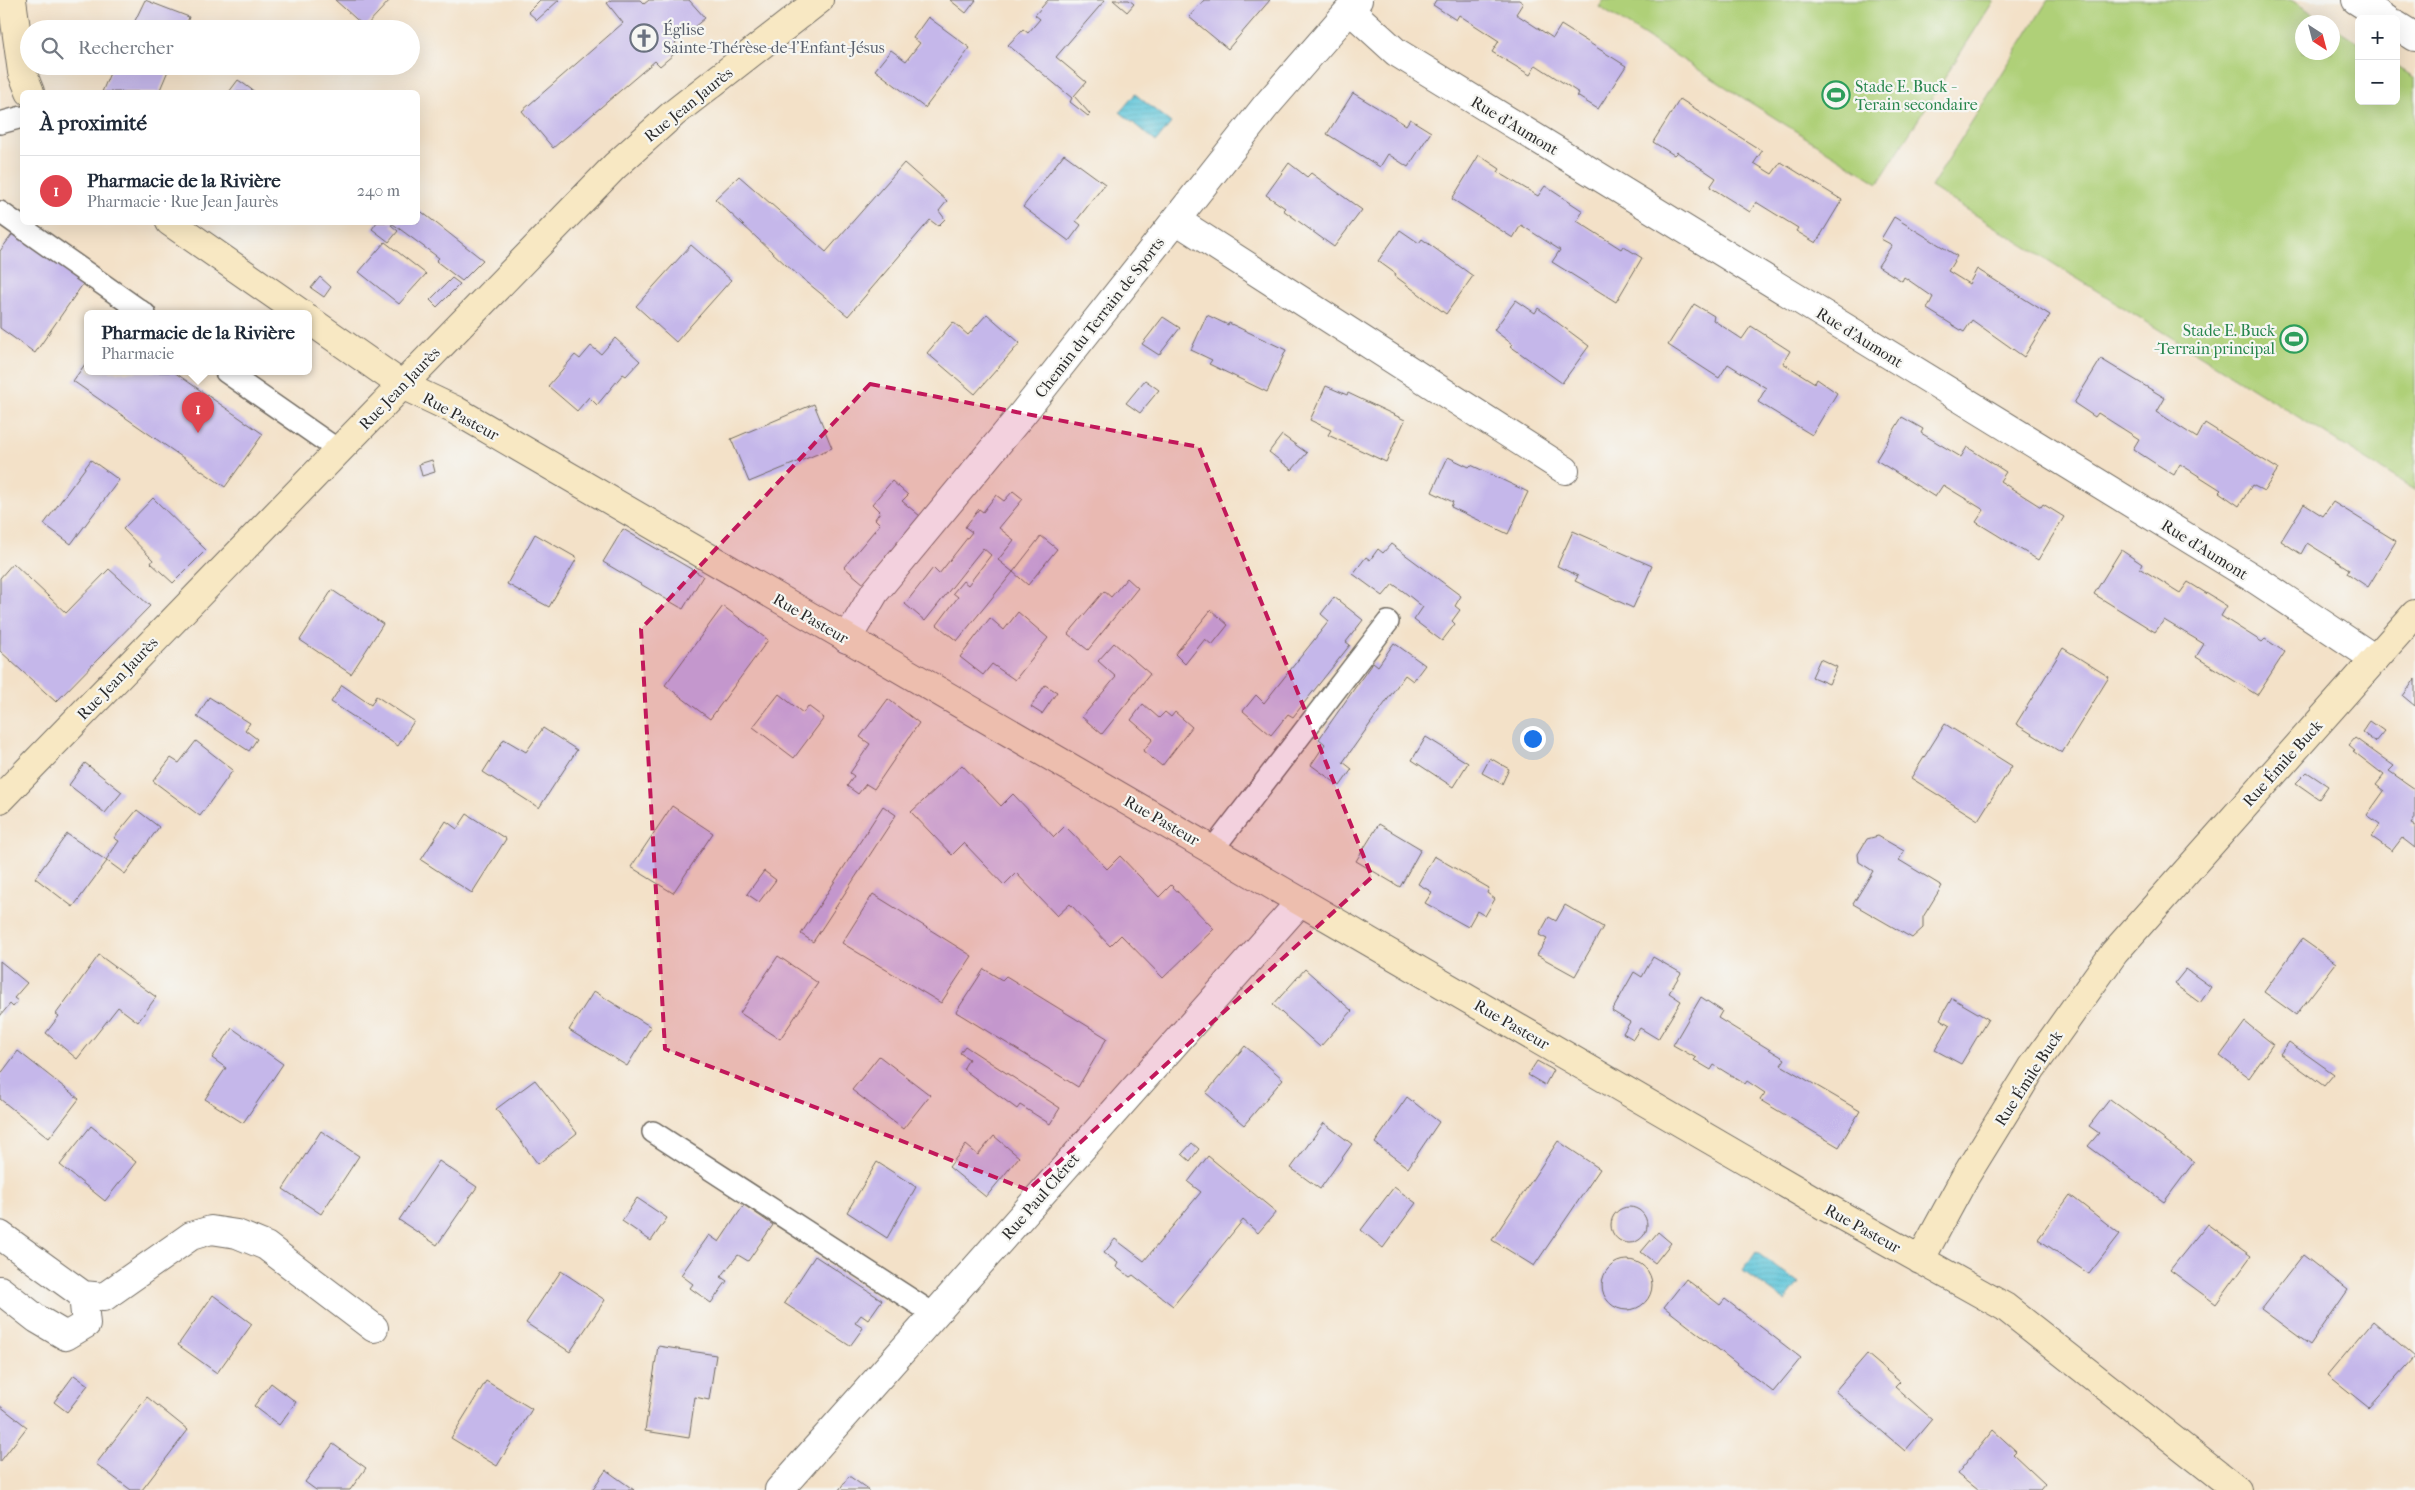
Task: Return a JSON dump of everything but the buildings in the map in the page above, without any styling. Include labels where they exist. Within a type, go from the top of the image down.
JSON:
[{"type":"street","points":[[12,0],[20,58]]},
{"type":"street","name":"Rue Jean Jaurès","points":[[0,799],[615,166],[673,114],[819,0]]},
{"type":"street","points":[[2356,0],[2380,15]]},
{"type":"street","name":"Chemin du Terrain de Sports","points":[[847,639],[875,592],[1023,413],[1265,107],[1354,5]]},
{"type":"street","name":"Rue d'Aumont","points":[[1354,5],[1396,52],[2258,581],[2375,659]]},
{"type":"street","points":[[2400,28],[2415,37]]},
{"type":"street","points":[[23,75],[29,90]]},
{"type":"street","points":[[1176,220],[1564,470]]},
{"type":"street","points":[[174,225],[296,310]]},
{"type":"street","name":"Rue Pasteur","points":[[312,322],[402,385],[454,410],[1920,1260]]},
{"type":"street","name":"Rue Émile Buck","points":[[1920,1260],[1965,1177],[2032,1068],[2114,953],[2415,614]]},
{"type":"street","name":"Rue Paul Cléret","points":[[779,1490],[1301,901]]},
{"type":"street","points":[[0,1235],[83,1295],[104,1298],[192,1236],[211,1230],[237,1234],[266,1246],[374,1328]]},
{"type":"street","points":[[1920,1260],[2005,1307],[2237,1490]]},
{"type":"street","points":[[0,1290],[36,1319],[66,1336],[86,1324],[83,1295]]},
{"type":"lane","points":[[0,123],[20,118]]},
{"type":"lane","points":[[0,212],[139,310]]},
{"type":"lane","points":[[230,375],[338,450]]},
{"type":"lane","points":[[1213,850],[1388,622]]},
{"type":"lane","points":[[653,1132],[935,1315]]},
{"type":"highlighted area","points":[[870,384],[1199,447],[1372,877],[1028,1190],[665,1049],[641,629]]},
{"type":"green space","name":"Stade E. Buck - Terain secondaire","points":[[1604,0],[1994,0],[1878,183],[1599,7]]},
{"type":"green space","name":"Stade E. Buck -Terrain principal","points":[[2048,0],[2291,0],[2316,15],[2295,15],[2295,60],[2340,60],[2340,31],[2355,40],[2355,105],[2400,105],[2400,69],[2415,78],[2415,490],[1931,187]]},
{"type":"water","points":[[1135,94],[1171,123],[1156,142],[1120,112]]},
{"type":"water","points":[[1756,1252],[1799,1283],[1785,1301],[1743,1271]]},
{"type":"place","name":"Église Sainte-Thérèse-de-l'Enfant-Jésus","points":[[644,38]]},
{"type":"place","name":"Stade E. Buck - Terain secondaire","points":[[1836,95]]},
{"type":"place","name":"Stade E. Buck -Terrain principal","points":[[2294,339]]},
{"type":"place","name":"Pharmacie de la Rivière","points":[[198,433]]}]
